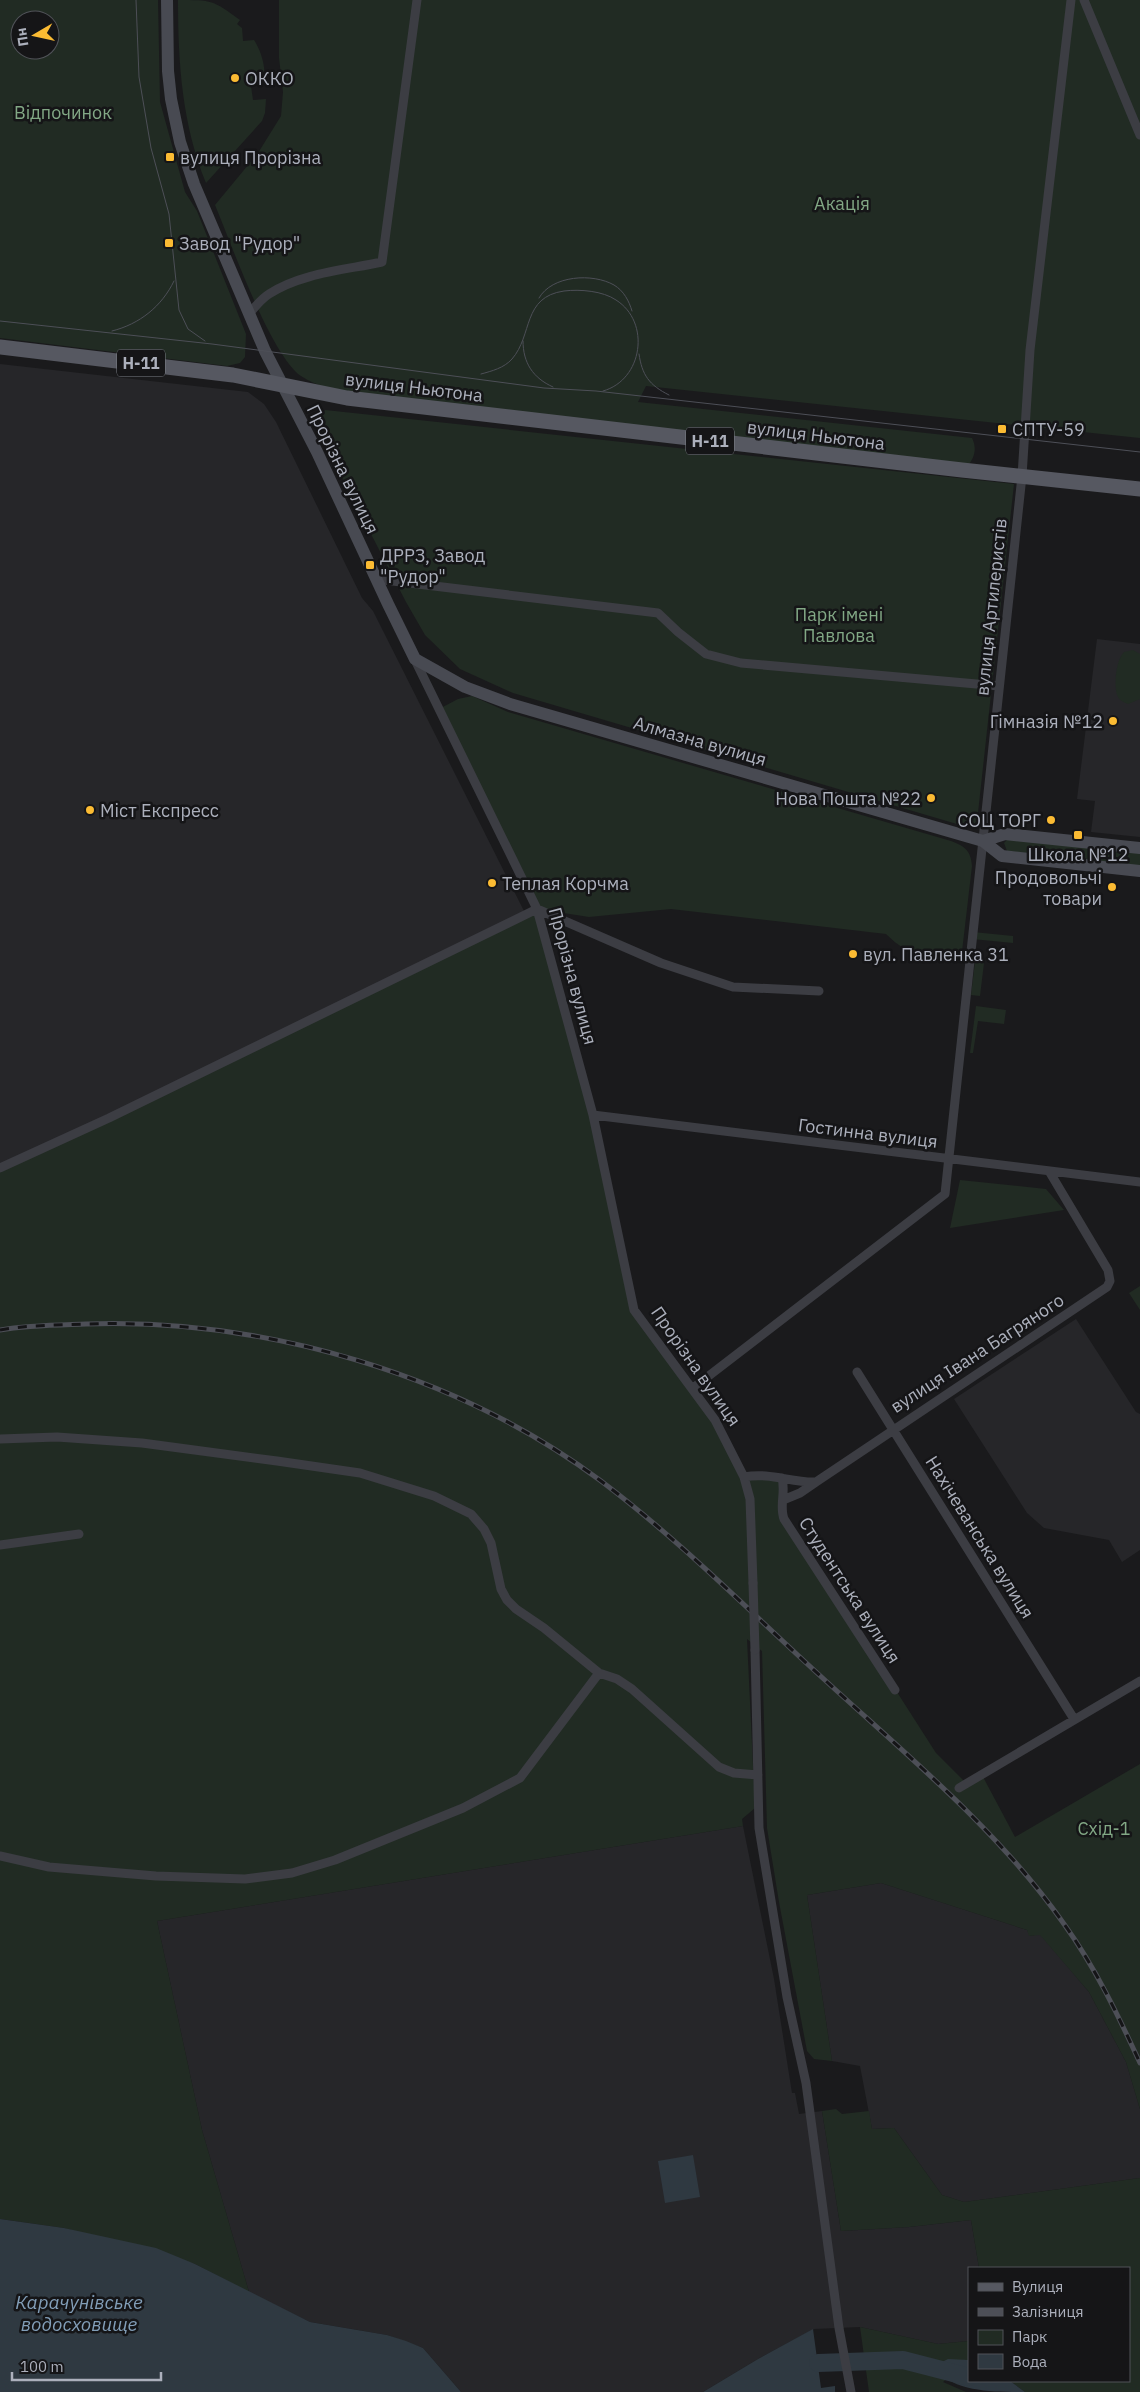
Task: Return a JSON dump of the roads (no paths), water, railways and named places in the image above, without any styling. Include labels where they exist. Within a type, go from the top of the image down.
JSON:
[{"type":"main road","name":"Н-11","points":[[0,347],[232,375],[281,384]]},
{"type":"main road","name":"вулиця Ньютона","points":[[281,384],[354,399],[1140,489]]},
{"type":"street","name":"Прорізна вулиця","points":[[167,0],[168,71],[180,142],[205,210],[281,384],[317,452],[376,579],[537,909],[593,1115],[634,1310],[693,1388],[719,1427],[744,1477],[751,1515],[760,1838],[787,1997],[806,2083],[839,2328],[851,2392]]},
{"type":"street","points":[[249,314],[267,295],[288,284],[382,262],[417,0]]},
{"type":"street","name":"вулиця Артилеристів","points":[[693,1388],[945,1194],[1022,476],[1030,350],[1070,0]]},
{"type":"street","points":[[1084,0],[1140,135]]},
{"type":"street","points":[[376,579],[658,613],[706,654],[741,662],[999,686]]},
{"type":"street","name":"Алмазна вулиця","points":[[415,659],[464,687],[510,704],[983,841],[1002,856],[1140,871]]},
{"type":"street","points":[[983,841],[1004,834],[1140,848]]},
{"type":"street","points":[[0,1168],[109,1118],[537,909],[661,963],[733,987],[819,991]]},
{"type":"street","name":"Гостинна вулиця","points":[[593,1115],[948,1160],[1140,1182]]},
{"type":"street","name":"вулиця Івана Багряного","points":[[783,1500],[800,1493],[894,1428],[1107,1287],[1110,1281],[1108,1270],[1050,1171]]},
{"type":"street","name":"Нахічеванська вулиця","points":[[857,1372],[894,1428],[1074,1719]]},
{"type":"street","points":[[0,1439],[57,1437],[142,1443],[360,1473],[434,1496],[471,1514],[484,1529],[491,1543],[501,1589],[507,1600],[598,1673],[617,1679],[632,1689],[719,1767],[734,1773],[758,1775]]},
{"type":"street","points":[[744,1477],[770,1474],[782,1478],[816,1482]]},
{"type":"street","name":"Студентська вулиця","points":[[782,1478],[785,1489],[781,1511],[784,1519],[895,1690]]},
{"type":"street","points":[[0,1545],[79,1534]]},
{"type":"street","points":[[0,1856],[49,1867],[156,1876],[245,1879],[292,1873],[336,1860],[462,1808],[520,1778],[598,1673]]},
{"type":"street","points":[[959,1788],[1140,1681]]},
{"type":"water","points":[[693,2155],[700,2197],[665,2203],[658,2161]]},
{"type":"water","name":"Карачунівське водосховище","points":[[0,2219],[64,2228],[156,2248],[195,2264],[310,2322],[387,2335],[406,2341],[423,2348],[461,2392],[0,2392]]},
{"type":"water","points":[[813,2329],[821,2388],[835,2386],[835,2392],[703,2392],[758,2359]]},
{"type":"water","points":[[948,2359],[968,2360],[968,2382],[1011,2382],[1025,2392],[1000,2392],[964,2387],[943,2377],[934,2370],[934,2366]]},
{"type":"waterway","points":[[818,2363],[903,2360],[968,2377]]},
{"type":"tram line","points":[[136,0],[139,77],[151,148],[169,214],[179,310],[188,329],[205,341]]},
{"type":"tram line","points":[[539,298],[545,290],[563,281],[574,278],[595,279],[618,287],[626,296],[632,311]]},
{"type":"tram line","points":[[112,331],[132,324],[149,313],[163,298],[174,281]]},
{"type":"tram line","points":[[481,374],[502,367],[512,359],[519,349],[530,318],[541,301],[551,295],[564,291],[591,291],[611,297],[627,310],[634,322],[638,336],[638,350],[634,363],[627,375],[616,385],[603,391]]},
{"type":"tram line","points":[[0,321],[212,344],[544,388],[596,391],[1140,452]]},
{"type":"tram line","points":[[523,341],[523,349],[530,369],[540,379],[553,387]]},
{"type":"tram line","points":[[639,354],[642,368],[648,379],[656,387],[669,395]]},
{"type":"railway","points":[[0,1330],[54,1325],[154,1325],[222,1331],[290,1343],[357,1360],[422,1383],[485,1410],[545,1443],[601,1481],[660,1529],[921,1767],[982,1827],[1039,1890],[1075,1940],[1105,1992],[1140,2063]]},
{"type":"place","name":"ОККО","points":[[235,78]]},
{"type":"place","name":"вулиця Прорізна","points":[[170,157]]},
{"type":"place","name":"Завод \"Рудор\"","points":[[169,243]]},
{"type":"place","name":"СПТУ-59","points":[[1002,429]]},
{"type":"place","name":"ДРРЗ, Завод \"Рудор\"","points":[[370,565]]},
{"type":"place","name":"Гімназія №12","points":[[1113,721]]},
{"type":"place","name":"Нова Пошта №22","points":[[931,798]]},
{"type":"place","name":"Міст Експресс","points":[[90,810]]},
{"type":"place","name":"СОЦ ТОРГ","points":[[1051,820]]},
{"type":"place","name":"Школа №12","points":[[1078,835]]},
{"type":"place","name":"Теплая Корчма","points":[[492,883]]},
{"type":"place","name":"Продовольчі товари","points":[[1112,887]]},
{"type":"place","name":"вул. Павленка 31","points":[[853,954]]},
{"type":"park label","name":"Відпочинок","points":[[63,112]]},
{"type":"park label","name":"Акація","points":[[842,203]]},
{"type":"park label","name":"Парк імені Павлова","points":[[839,624]]},
{"type":"park label","name":"Схід-1","points":[[1104,1828]]}]
